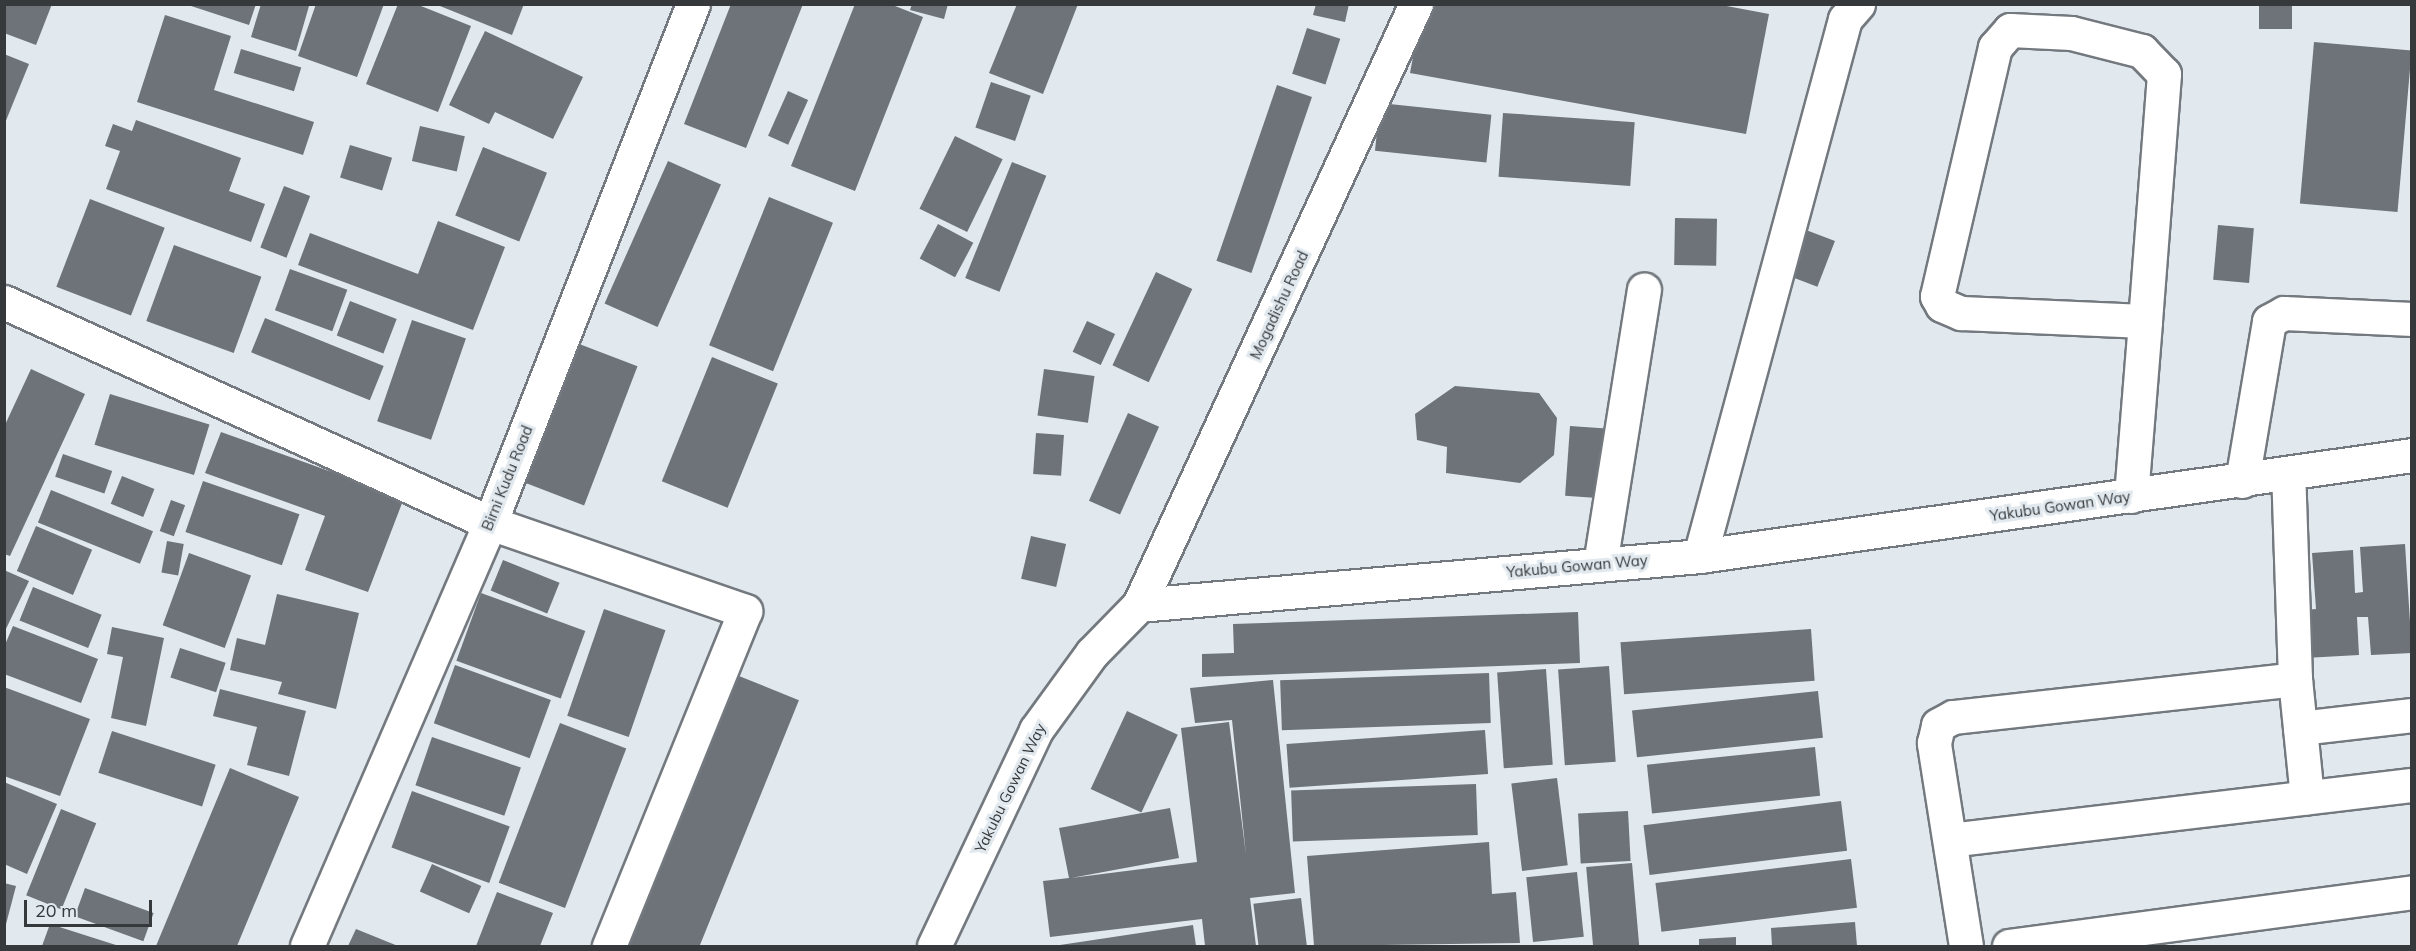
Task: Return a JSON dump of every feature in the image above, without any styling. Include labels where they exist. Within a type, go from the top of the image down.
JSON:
[{"type":"street","name":"Birni Kudu Road","points":[[307,946],[490,523],[693,4]]},
{"type":"street","name":"Mogadishu Road","points":[[1139,605],[1416,4]]},
{"type":"street","points":[[1700,556],[1845,19],[1858,4]]},
{"type":"street","points":[[2131,496],[2145,321],[2164,74],[2142,51],[2071,33],[2010,30],[1995,46],[1937,296],[1942,305],[1961,313],[2145,321]]},
{"type":"street","points":[[1600,564],[1644,289]]},
{"type":"street","points":[[4,302],[490,523],[746,611],[609,946]]},
{"type":"street","points":[[2241,481],[2269,321],[2284,314],[2412,319]]},
{"type":"street","name":"Yakubu Gowan Way","points":[[934,946],[1036,730],[1092,653],[1139,605],[1700,556],[2412,455]]},
{"type":"street","points":[[2288,474],[2295,679],[2307,797]]},
{"type":"street","points":[[1966,946],[1934,742],[1938,725],[1953,717],[2295,679]]},
{"type":"street","points":[[2300,728],[2412,715]]},
{"type":"street","points":[[1950,840],[2412,785]]},
{"type":"street","points":[[2009,946],[2412,892]]},
{"type":"building","points":[[4,4],[52,4],[36,45],[4,33]]},
{"type":"building","points":[[185,4],[256,4],[249,25]]},
{"type":"building","points":[[261,4],[309,6],[296,51],[251,37]]},
{"type":"building","points":[[316,4],[384,4],[357,77],[298,56]]},
{"type":"building","points":[[398,4],[416,4],[471,26],[438,112],[366,84]]},
{"type":"building","points":[[435,4],[524,4],[512,35]]},
{"type":"building","points":[[731,4],[803,4],[746,148],[684,124]]},
{"type":"building","points":[[855,4],[890,4],[923,17],[855,191],[791,166]]},
{"type":"building","points":[[912,4],[948,4],[944,19],[910,10]]},
{"type":"building","points":[[1017,4],[1078,4],[1043,94],[989,73]]},
{"type":"building","points":[[1316,4],[1349,4],[1345,22],[1313,15]]},
{"type":"building","points":[[1423,4],[1716,4],[1769,14],[1746,134],[1410,73]]},
{"type":"building","points":[[2259,4],[2292,4],[2292,29],[2259,29]]},
{"type":"building","points":[[165,15],[231,36],[214,90],[314,122],[303,155],[137,102]]},
{"type":"building","points":[[1307,28],[1340,39],[1325,84],[1292,74]]},
{"type":"building","points":[[485,31],[583,77],[553,139],[495,112],[489,124],[449,105]]},
{"type":"building","points":[[2314,42],[2412,51],[2398,212],[2300,203]]},
{"type":"building","points":[[241,49],[301,67],[294,91],[234,73]]},
{"type":"building","points":[[4,54],[29,64],[5,123],[4,123]]},
{"type":"building","points":[[991,82],[1031,96],[1015,141],[975,127]]},
{"type":"building","points":[[1277,85],[1312,97],[1251,273],[1216,261]]},
{"type":"building","points":[[788,91],[808,100],[788,145],[768,136]]},
{"type":"building","points":[[1380,103],[1491,115],[1486,162],[1375,151]]},
{"type":"building","points":[[1503,113],[1635,122],[1630,186],[1499,177]]},
{"type":"building","points":[[136,120],[241,158],[229,191],[265,204],[251,242],[106,189],[120,151],[105,146],[113,124],[132,131]]},
{"type":"building","points":[[420,126],[465,136],[457,171],[412,161]]},
{"type":"building","points":[[955,136],[1003,159],[967,232],[919,209]]},
{"type":"building","points":[[350,145],[392,158],[382,190],[340,178]]},
{"type":"building","points":[[483,147],[547,173],[519,241],[455,216]]},
{"type":"building","points":[[668,161],[721,185],[658,327],[605,304]]},
{"type":"building","points":[[1012,162],[1046,176],[999,292],[965,278]]},
{"type":"building","points":[[284,186],[310,196],[286,258],[260,248]]},
{"type":"building","points":[[769,197],[833,223],[773,371],[709,345]]},
{"type":"building","points":[[90,199],[165,228],[131,315],[56,287]]},
{"type":"building","points":[[1675,218],[1717,219],[1716,266],[1674,265]]},
{"type":"building","points":[[438,221],[505,247],[473,330],[298,265],[310,233],[418,274]]},
{"type":"building","points":[[938,224],[973,243],[955,277],[920,258]]},
{"type":"building","points":[[2218,225],[2254,228],[2249,283],[2213,280]]},
{"type":"building","points":[[1806,230],[1835,241],[1817,287],[1788,276]]},
{"type":"building","points":[[174,245],[261,277],[234,353],[146,321]]},
{"type":"building","points":[[290,269],[347,290],[332,331],[275,310]]},
{"type":"building","points":[[1156,272],[1192,289],[1149,382],[1112,365]]},
{"type":"building","points":[[350,301],[397,319],[383,353],[337,336]]},
{"type":"building","points":[[265,318],[384,366],[370,400],[251,352]]},
{"type":"building","points":[[412,320],[466,339],[431,440],[377,421]]},
{"type":"building","points":[[1087,321],[1115,334],[1101,365],[1073,352]]},
{"type":"building","points":[[574,342],[637,366],[584,505],[521,481]]},
{"type":"building","points":[[712,357],[778,384],[728,508],[662,481]]},
{"type":"building","points":[[31,369],[85,394],[10,556],[4,554],[4,427]]},
{"type":"building","points":[[1044,369],[1095,376],[1088,423],[1037,416]]},
{"type":"building","points":[[1455,386],[1539,393],[1557,418],[1554,455],[1520,483],[1446,473],[1447,447],[1417,440],[1415,414]]},
{"type":"building","points":[[110,394],[209,424],[194,475],[95,445]]},
{"type":"building","points":[[1128,413],[1159,427],[1120,515],[1089,501]]},
{"type":"building","points":[[1570,426],[1613,429],[1608,499],[1565,496]]},
{"type":"building","points":[[221,432],[404,498],[368,592],[305,570],[325,516],[205,473]]},
{"type":"building","points":[[1036,433],[1064,435],[1061,476],[1033,474]]},
{"type":"building","points":[[63,454],[112,471],[104,494],[55,477]]},
{"type":"building","points":[[122,476],[154,489],[143,517],[111,504]]},
{"type":"building","points":[[203,481],[299,514],[282,565],[185,532]]},
{"type":"building","points":[[51,490],[153,531],[140,564],[38,522]]},
{"type":"building","points":[[171,500],[185,505],[174,536],[160,531]]},
{"type":"building","points":[[36,526],[92,550],[73,595],[17,571]]},
{"type":"building","points":[[1031,536],[1066,544],[1056,587],[1021,579]]},
{"type":"building","points":[[167,541],[184,544],[178,575],[161,573]]},
{"type":"building","points":[[2405,544],[2412,653],[2371,655],[2368,617],[2357,617],[2359,655],[2305,658],[2302,610],[2316,609],[2312,553],[2353,550],[2355,593],[2363,592],[2360,547]]},
{"type":"building","points":[[189,553],[251,576],[225,648],[163,625]]},
{"type":"building","points":[[503,560],[560,583],[547,613],[491,591]]},
{"type":"building","points":[[4,570],[29,581],[4,633]]},
{"type":"building","points":[[33,587],[102,615],[88,648],[20,620]]},
{"type":"building","points":[[481,593],[585,631],[561,699],[456,661]]},
{"type":"building","points":[[277,594],[359,613],[336,709],[278,694],[282,682],[230,670],[237,638],[265,645]]},
{"type":"building","points":[[604,609],[665,630],[629,737],[567,716]]},
{"type":"building","points":[[1578,612],[1580,663],[1202,677],[1202,654],[1234,653],[1233,624]]},
{"type":"building","points":[[13,626],[98,659],[81,703],[4,674],[4,647]]},
{"type":"building","points":[[112,627],[164,638],[146,726],[111,718],[123,657],[107,654]]},
{"type":"building","points":[[1811,629],[1815,681],[1624,694],[1620,642]]},
{"type":"building","points":[[180,648],[226,663],[216,692],[170,677]]},
{"type":"building","points":[[455,665],[551,700],[530,758],[434,723]]},
{"type":"building","points":[[1609,666],[1616,762],[1565,765],[1558,670]]},
{"type":"building","points":[[1546,669],[1553,765],[1504,768],[1497,672]]},
{"type":"building","points":[[1489,673],[1491,723],[1282,730],[1280,680]]},
{"type":"building","points":[[734,674],[799,700],[700,946],[624,946]]},
{"type":"building","points":[[1273,680],[1295,893],[1250,898],[1256,946],[1205,946],[1202,919],[1050,937],[1043,881],[1069,878],[1059,828],[1170,808],[1179,858],[1071,878],[1197,862],[1181,728],[1229,722],[1246,855],[1232,720],[1195,723],[1190,688]]},
{"type":"building","points":[[4,687],[90,719],[60,796],[4,776]]},
{"type":"building","points":[[220,689],[306,711],[289,776],[247,765],[257,727],[213,716]]},
{"type":"building","points":[[1818,691],[1823,738],[1637,757],[1632,711]]},
{"type":"building","points":[[1127,711],[1178,735],[1141,813],[1091,789]]},
{"type":"building","points":[[560,723],[626,748],[565,908],[499,883]]},
{"type":"building","points":[[1485,730],[1488,774],[1290,788],[1286,744]]},
{"type":"building","points":[[112,731],[216,765],[202,807],[98,773]]},
{"type":"building","points":[[432,737],[521,768],[504,816],[415,785]]},
{"type":"building","points":[[1815,747],[1820,796],[1652,813],[1647,765]]},
{"type":"building","points":[[230,768],[299,797],[237,946],[156,946]]},
{"type":"building","points":[[1557,778],[1568,865],[1522,871],[1511,784]]},
{"type":"building","points":[[4,782],[57,804],[27,874],[4,864]]},
{"type":"building","points":[[1476,784],[1478,835],[1293,841],[1291,790]]},
{"type":"building","points":[[412,791],[510,827],[489,883],[391,847]]},
{"type":"building","points":[[1841,801],[1847,851],[1650,875],[1643,825]]},
{"type":"building","points":[[61,809],[96,823],[61,909],[26,895]]},
{"type":"building","points":[[1628,811],[1631,861],[1581,864],[1578,814]]},
{"type":"building","points":[[1489,842],[1492,894],[1516,892],[1520,943],[1314,946],[1307,856]]},
{"type":"building","points":[[1851,859],[1857,908],[1661,932],[1655,883]]},
{"type":"building","points":[[1632,863],[1639,946],[1593,946],[1586,867]]},
{"type":"building","points":[[432,864],[481,886],[469,913],[420,891]]},
{"type":"building","points":[[1577,872],[1584,937],[1533,942],[1526,877]]},
{"type":"building","points":[[4,883],[16,886],[5,928],[4,928]]},
{"type":"building","points":[[85,888],[154,913],[143,941],[75,916]]},
{"type":"building","points":[[497,892],[553,913],[540,946],[476,946]]},
{"type":"building","points":[[1301,898],[1307,946],[1259,946],[1253,904]]},
{"type":"building","points":[[1855,922],[1857,946],[1772,946],[1771,928]]},
{"type":"building","points":[[50,924],[119,946],[42,946]]},
{"type":"building","points":[[1193,925],[1196,946],[1060,946],[1060,945]]},
{"type":"building","points":[[356,929],[398,946],[348,946]]},
{"type":"building","points":[[1736,937],[1736,946],[1699,946],[1699,939]]}]
